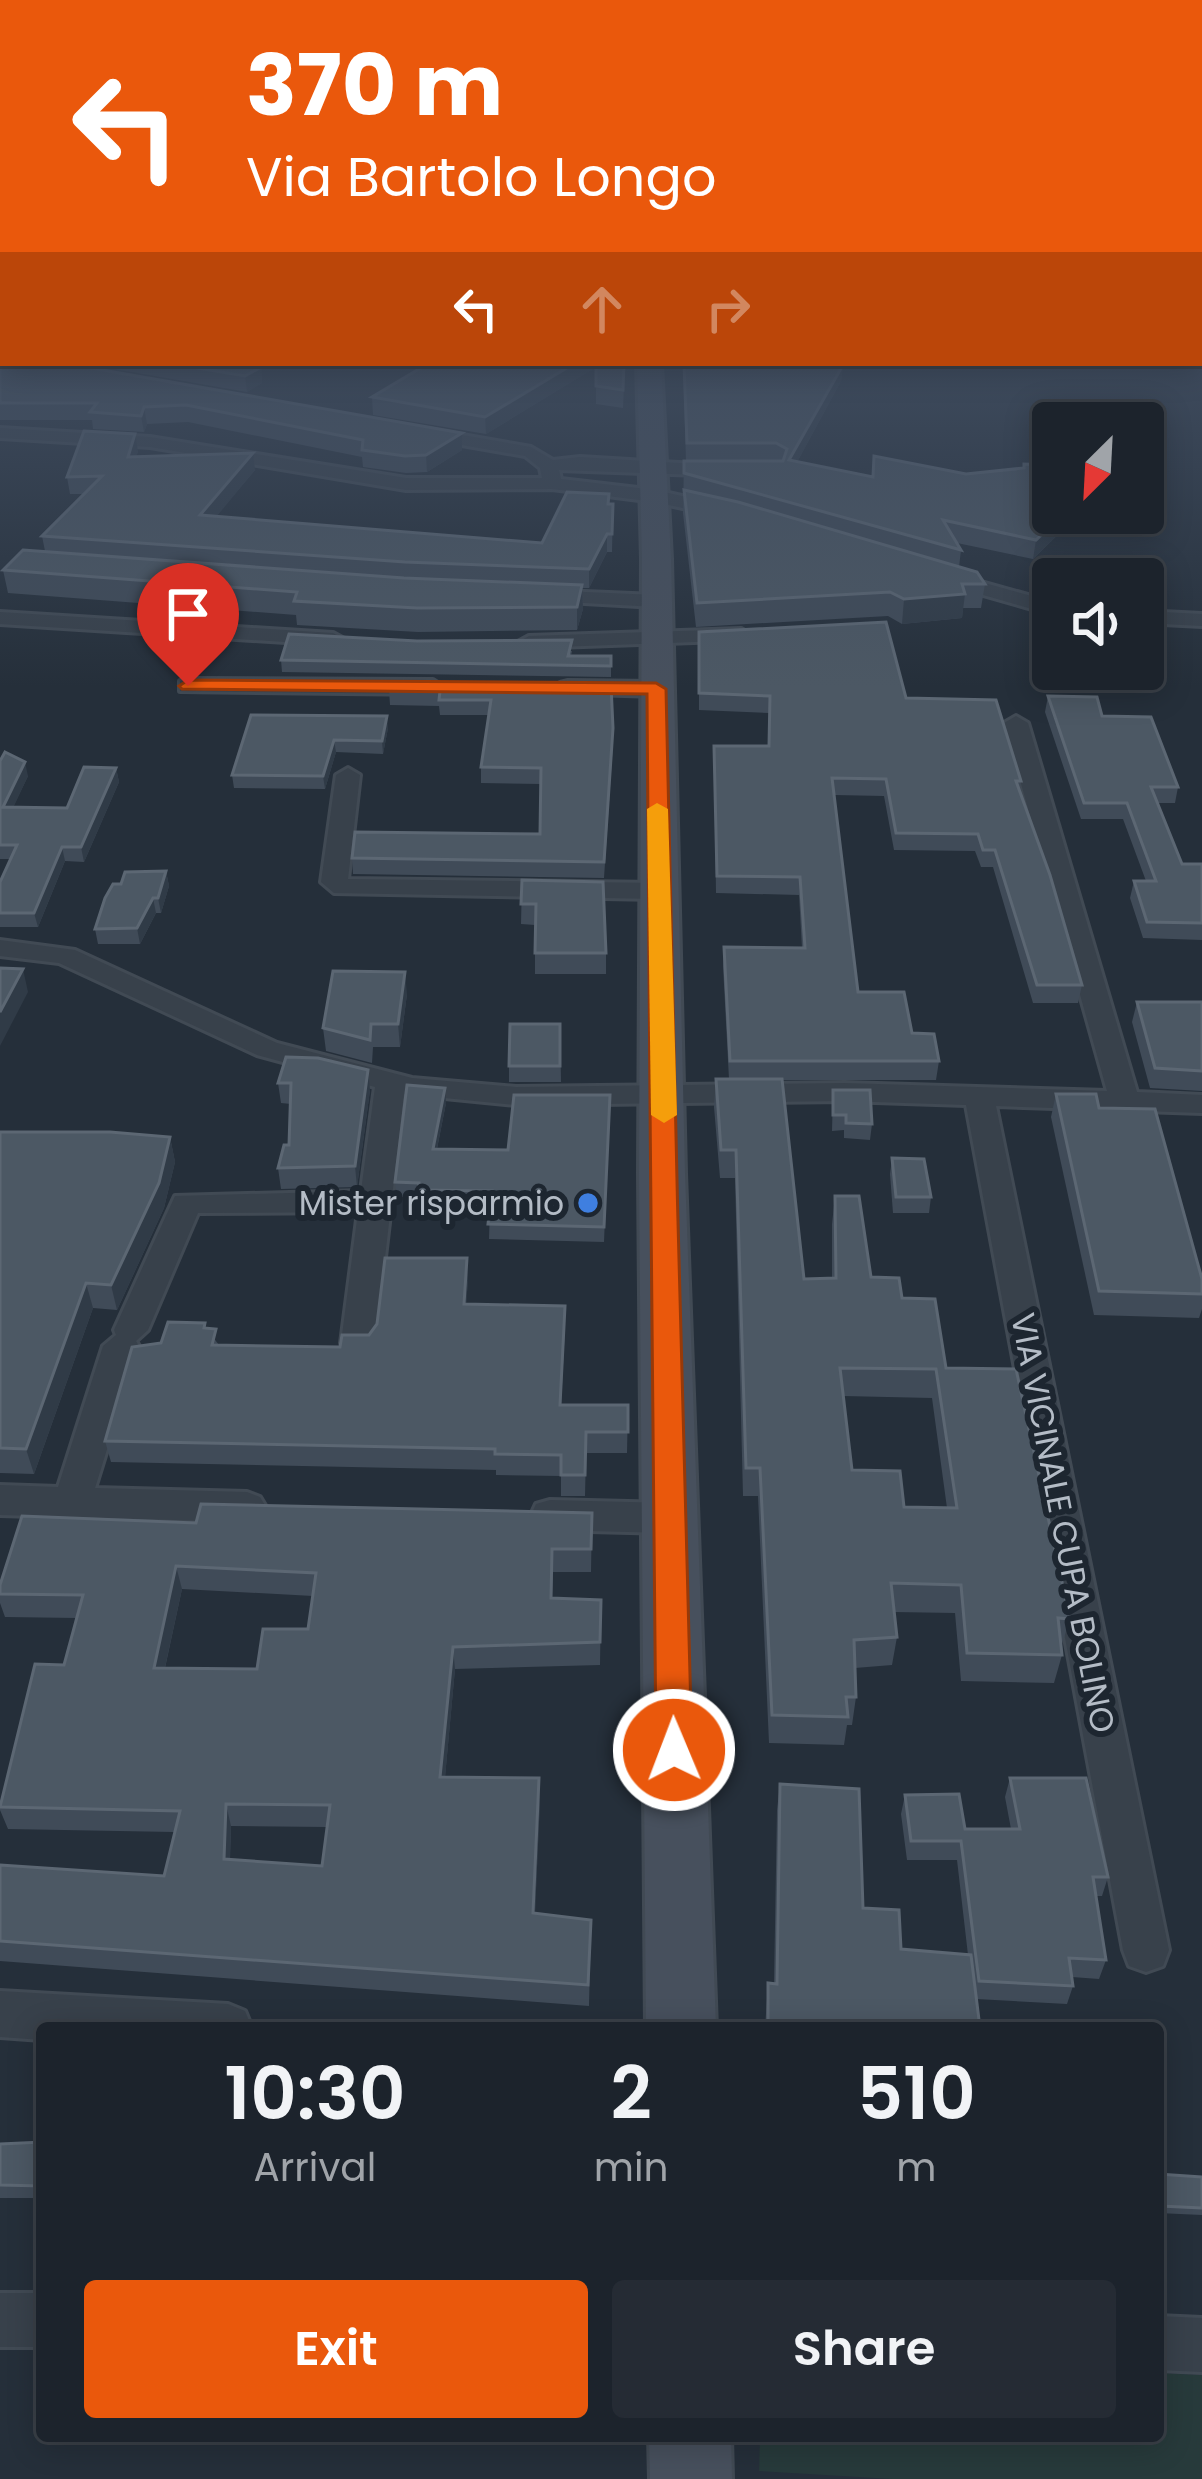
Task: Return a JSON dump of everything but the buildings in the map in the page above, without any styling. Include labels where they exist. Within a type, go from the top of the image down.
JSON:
[{"type":"street","points":[[233,456],[406,484],[551,475],[654,483],[753,471]]},
{"type":"street","points":[[535,456],[551,475]]},
{"type":"street","points":[[653,456],[664,1097],[662,1262],[681,2022]]},
{"type":"street","points":[[654,483],[742,515]]},
{"type":"street","points":[[922,572],[1032,603]]},
{"type":"street","points":[[520,595],[656,643]]},
{"type":"street","points":[[0,618],[364,640]]},
{"type":"street","points":[[1164,618],[1202,620]]},
{"type":"street","points":[[506,642],[656,643],[761,634]]},
{"type":"street","points":[[539,688],[656,643]]},
{"type":"street","points":[[188,686],[446,687]]},
{"type":"street","points":[[1016,723],[1124,1099]]},
{"type":"street","points":[[348,776],[334,882],[343,887],[658,891]]},
{"type":"street","points":[[0,948],[65,956],[267,1049],[390,1084],[516,1096],[845,1092],[1202,1104]]},
{"type":"street","points":[[358,1343],[390,1084]]},
{"type":"street","name":"VIA VICINALE CUPA BOLINO","points":[[979,1096],[1147,1950]]},
{"type":"street","points":[[72,1502],[126,1338],[186,1203],[376,1201]]},
{"type":"street","points":[[0,1500],[281,1508]]},
{"type":"street","points":[[514,1514],[668,1518]]},
{"type":"street","points":[[0,2014],[130,2022]]},
{"type":"street","points":[[0,2320],[36,2320]]},
{"type":"street","points":[[1164,2344],[1202,2345]]},
{"type":"street","points":[[690,2442],[691,2479]]},
{"type":"shaded area","points":[[1164,2373],[1202,2375],[1202,2479],[892,2479],[759,2471],[760,2442],[1164,2442]]},
{"type":"slow traffic","points":[[657,809],[664,1115]]},
{"type":"place","name":"Mister risparmio","points":[[588,1203]]},
{"type":"route","points":[[188,686],[656,689],[664,1097],[662,1262],[674,1750]]}]
